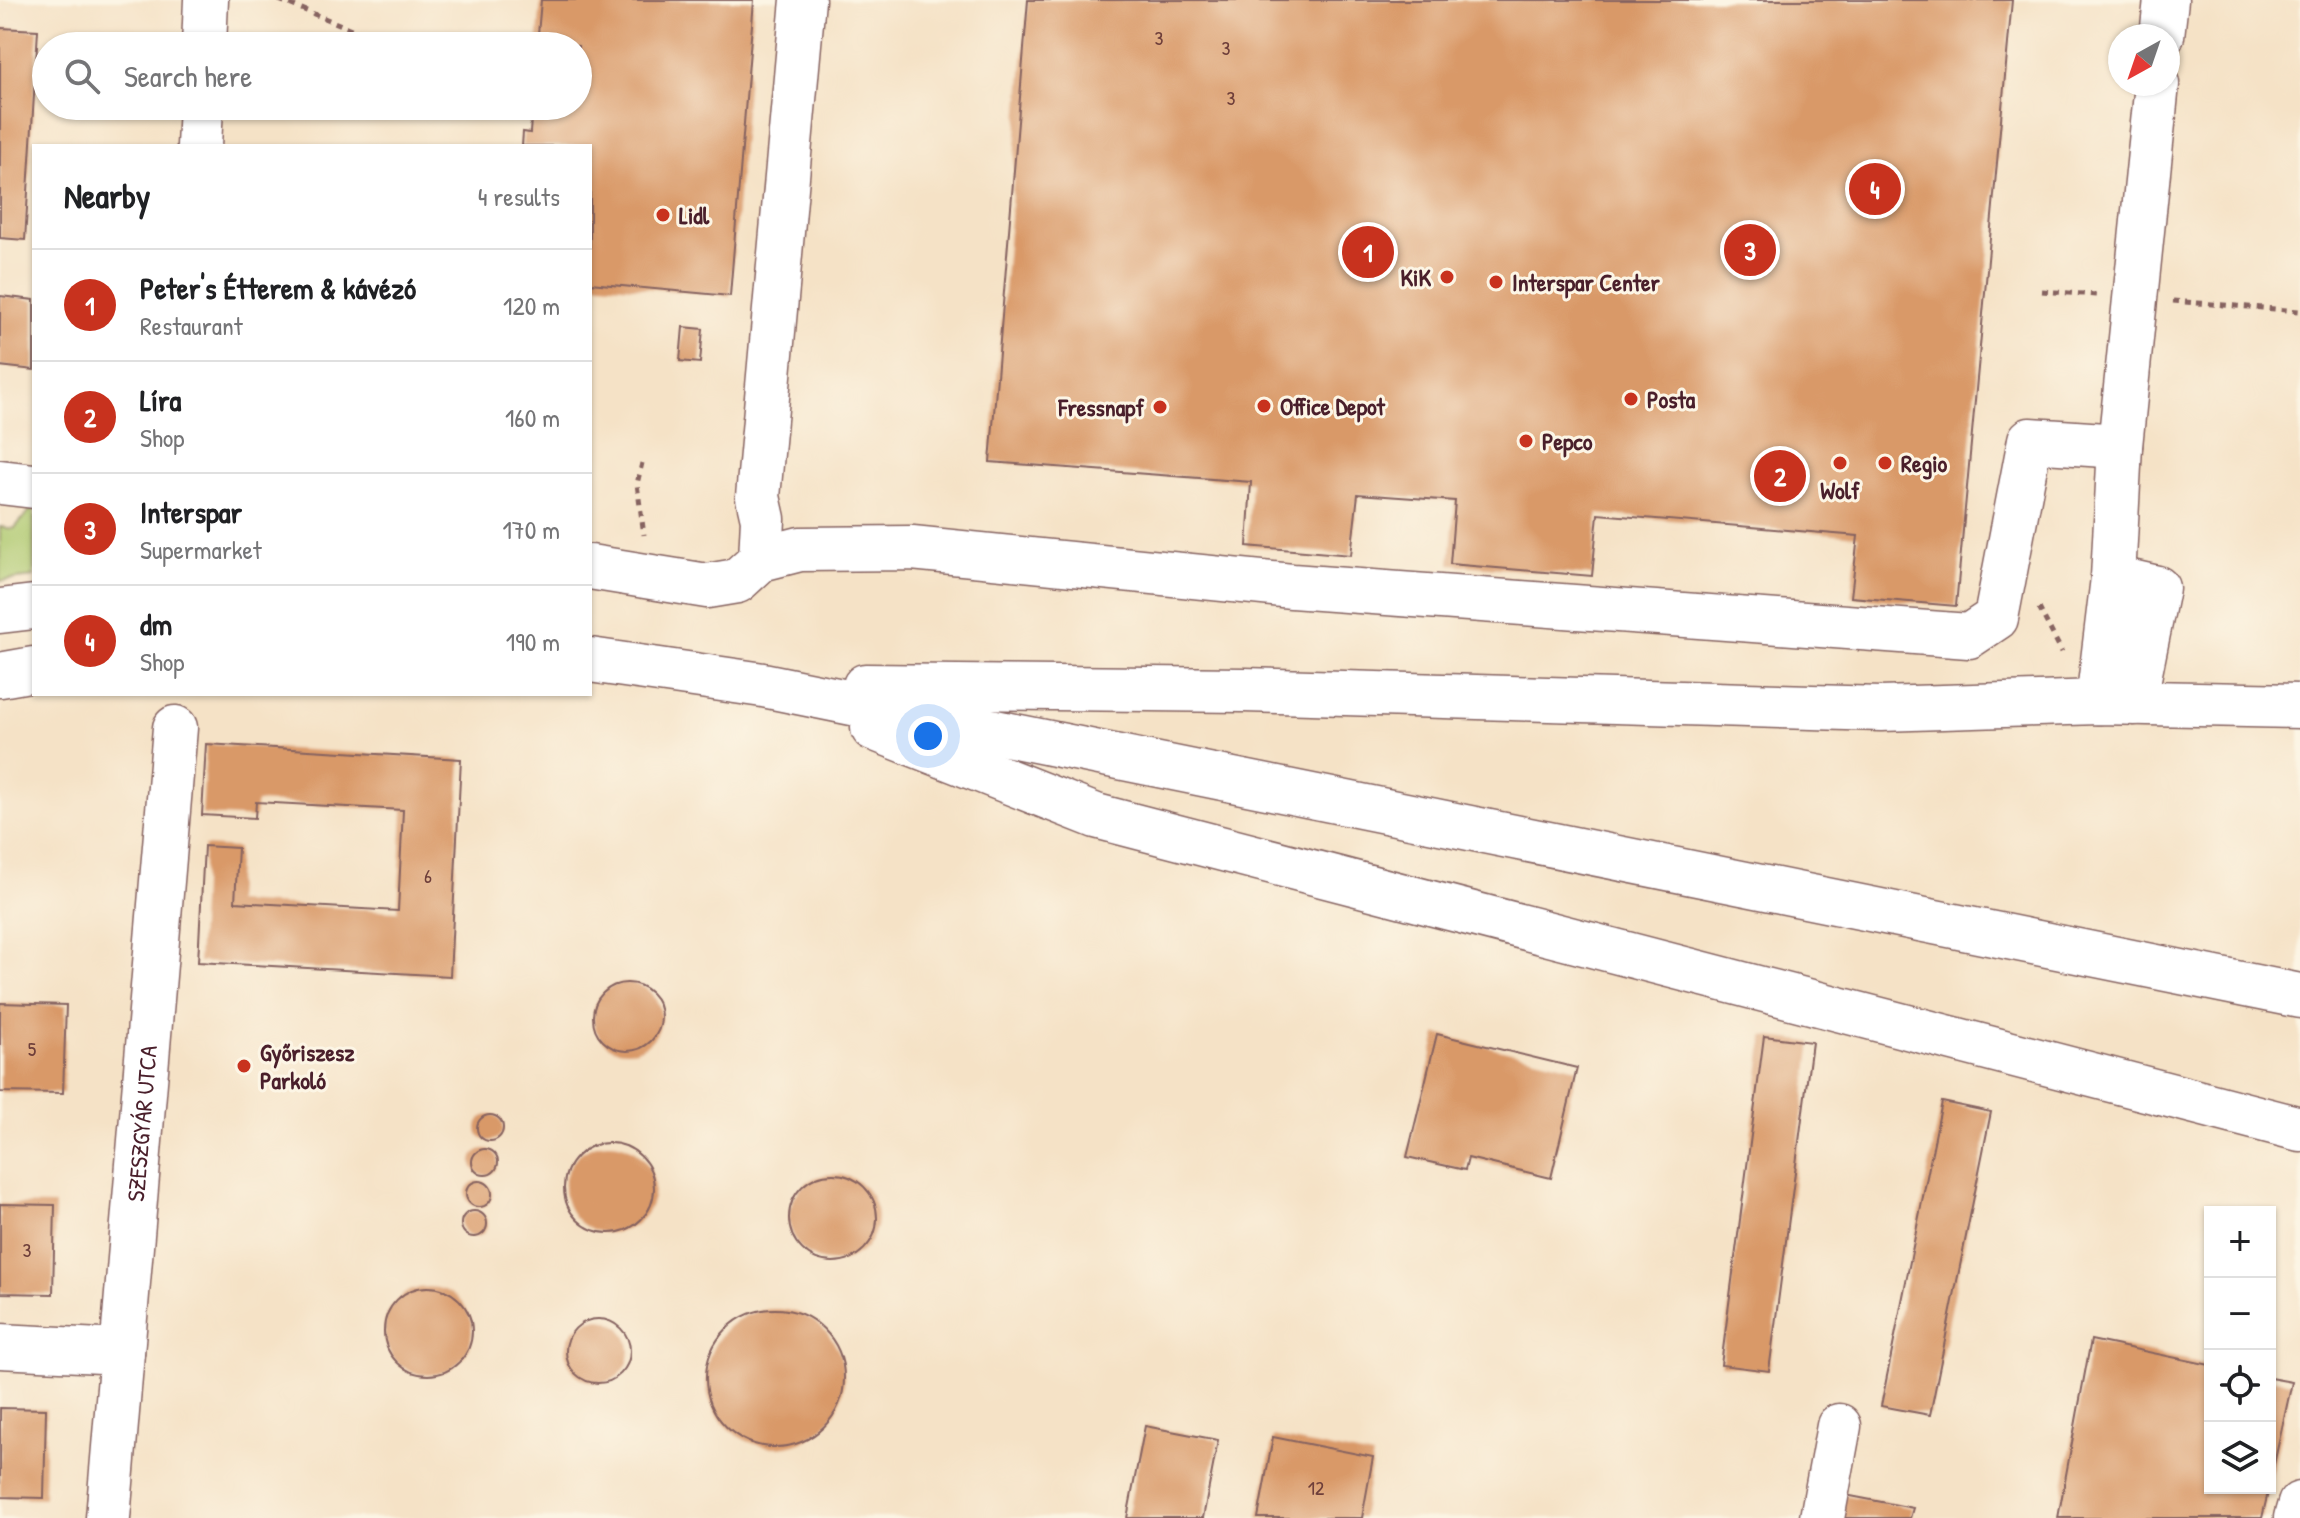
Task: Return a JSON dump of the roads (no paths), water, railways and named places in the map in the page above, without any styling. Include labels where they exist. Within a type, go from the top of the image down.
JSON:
[{"type":"main road","points":[[205,32],[206,0]]},
{"type":"main road","points":[[761,559],[763,519],[758,497],[803,0]]},
{"type":"main road","points":[[2163,24],[2166,0]]},
{"type":"main road","points":[[2116,703],[2113,578],[2120,446],[2156,96]]},
{"type":"main road","points":[[199,144],[200,120]]},
{"type":"main road","points":[[592,567],[707,586],[737,581],[761,559],[800,549],[912,548],[1292,586],[1969,636],[1996,618],[2030,440],[2120,446]]},
{"type":"main road","points":[[0,482],[32,486]]},
{"type":"main road","points":[[2113,578],[2157,588],[2116,703]]},
{"type":"main road","points":[[0,611],[32,607]]},
{"type":"main road","points":[[592,660],[763,685],[2300,996]]},
{"type":"main road","points":[[0,675],[32,669]]},
{"type":"main road","points":[[763,685],[1244,690],[1881,709],[2116,703],[2300,706]]},
{"type":"main road","points":[[763,685],[1096,816],[2300,1129]]},
{"type":"main road","name":"SZESZGYÁR UTCA","points":[[108,1518],[175,728]]},
{"type":"main road","points":[[0,1346],[122,1352]]},
{"type":"main road","points":[[1822,1518],[1839,1426]]},
{"type":"main road","points":[[2296,1518],[2300,1504]]},
{"type":"place","name":"dm","points":[[1875,189]]},
{"type":"place","name":"Lidl","points":[[663,215]]},
{"type":"place","name":"Interspar","points":[[1750,250]]},
{"type":"place","name":"Peter's Étterem & kávézó","points":[[1368,252]]},
{"type":"place","name":"KiK","points":[[1447,277]]},
{"type":"place","name":"Interspar Center","points":[[1496,282]]},
{"type":"place","name":"Posta","points":[[1631,399]]},
{"type":"place","name":"Office Depot","points":[[1264,406]]},
{"type":"place","name":"Fressnapf","points":[[1160,407]]},
{"type":"place","name":"Pepco","points":[[1526,441]]},
{"type":"place","name":"Wolf","points":[[1840,463]]},
{"type":"place","name":"Regio","points":[[1885,463]]},
{"type":"place","name":"Líra","points":[[1780,476]]},
{"type":"place","name":"Győriszesz Parkoló","points":[[244,1066]]}]
